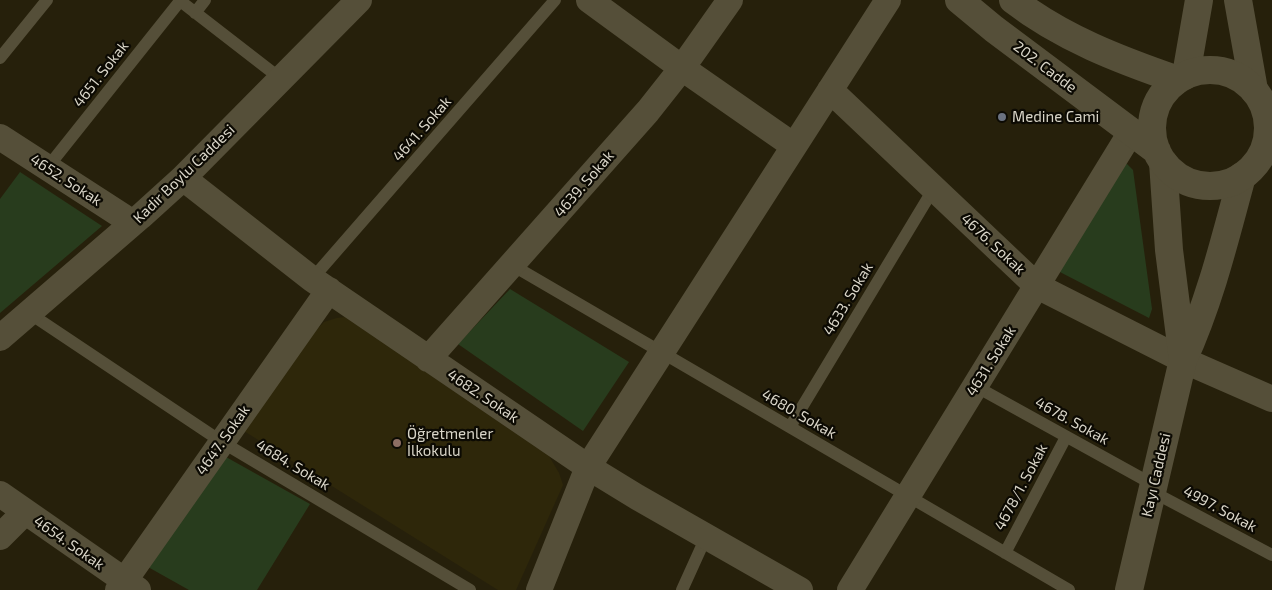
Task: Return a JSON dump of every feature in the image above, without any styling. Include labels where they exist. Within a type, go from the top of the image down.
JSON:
[{"type":"street","name":"Kadir Boylu Caddesi","points":[[0,338],[183,178],[359,0]]},
{"type":"street","points":[[590,0],[682,68],[794,146]]},
{"type":"street","name":"4639. Sokak","points":[[428,359],[648,111],[682,68],[730,0]]},
{"type":"street","points":[[539,590],[588,467],[888,0]]},
{"type":"street","name":"202. Cadde","points":[[959,0],[1160,156]]},
{"type":"street","points":[[1182,77],[1199,0]]},
{"type":"street","points":[[1238,0],[1262,98],[1268,124],[1267,136],[1255,172],[1219,185],[1194,184],[1182,179],[1172,171],[1160,156],[1153,139],[1154,113],[1158,101],[1165,90],[1182,77],[1197,71],[1222,71],[1234,75],[1262,98]]},
{"type":"street","points":[[1019,2],[1061,31],[1091,47],[1182,77]]},
{"type":"street","name":"4676. Sokak","points":[[830,90],[1037,286],[1183,360],[1271,395]]},
{"type":"street","name":"4631. Sokak","points":[[850,590],[1131,132]]},
{"type":"street","name":"4652. Sokak","points":[[0,138],[133,223]]},
{"type":"street","name":"Kayı Caddesi","points":[[1160,156],[1169,250],[1183,360]]},
{"type":"street","name":"Kayı Caddesi","points":[[1129,590],[1183,360],[1209,297],[1255,172]]},
{"type":"street","name":"4682. Sokak","points":[[183,178],[321,284],[588,467],[800,590]]},
{"type":"street","name":"4647. Sokak","points":[[127,587],[222,442],[321,284]]},
{"type":"street","name":"4654. Sokak","points":[[0,494],[127,587]]},
{"type":"street","points":[[0,537],[25,512]]},
{"type":"lane","points":[[0,58],[47,0]]},
{"type":"lane","points":[[179,0],[281,79]]},
{"type":"lane","name":"4651. Sokak","points":[[47,168],[179,0]]},
{"type":"lane","points":[[195,12],[205,0]]},
{"type":"lane","name":"4641. Sokak","points":[[321,284],[555,0]]},
{"type":"lane","name":"4633. Sokak","points":[[790,427],[934,188]]},
{"type":"lane","name":"4680. Sokak","points":[[512,265],[1070,590]]},
{"type":"lane","name":"4684. Sokak","points":[[29,313],[222,442],[470,590]]},
{"type":"lane","name":"4678. Sokak","points":[[975,386],[1154,488]]},
{"type":"lane","name":"4678/1. Sokak","points":[[1005,553],[1066,437]]},
{"type":"lane","name":"4997. Sokak","points":[[1154,488],[1272,555]]},
{"type":"lane","points":[[682,590],[706,536]]},
{"type":"shaded area","name":"Öğretmenler İlkokulu","points":[[345,317],[549,456],[559,473],[563,485],[516,590],[498,590],[244,431],[306,341],[324,322]]},
{"type":"green space","points":[[1127,164],[1133,170],[1152,309],[1149,318],[1058,271],[1116,166]]},
{"type":"green space","points":[[20,172],[102,226],[0,313],[0,199]]},
{"type":"green space","points":[[510,289],[629,362],[583,431],[458,344]]},
{"type":"green space","points":[[226,457],[310,504],[257,590],[189,590],[148,567]]},
{"type":"place","name":"Medine Cami","points":[[1002,117]]},
{"type":"place","name":"Öğretmenler İlkokulu","points":[[397,443]]}]
